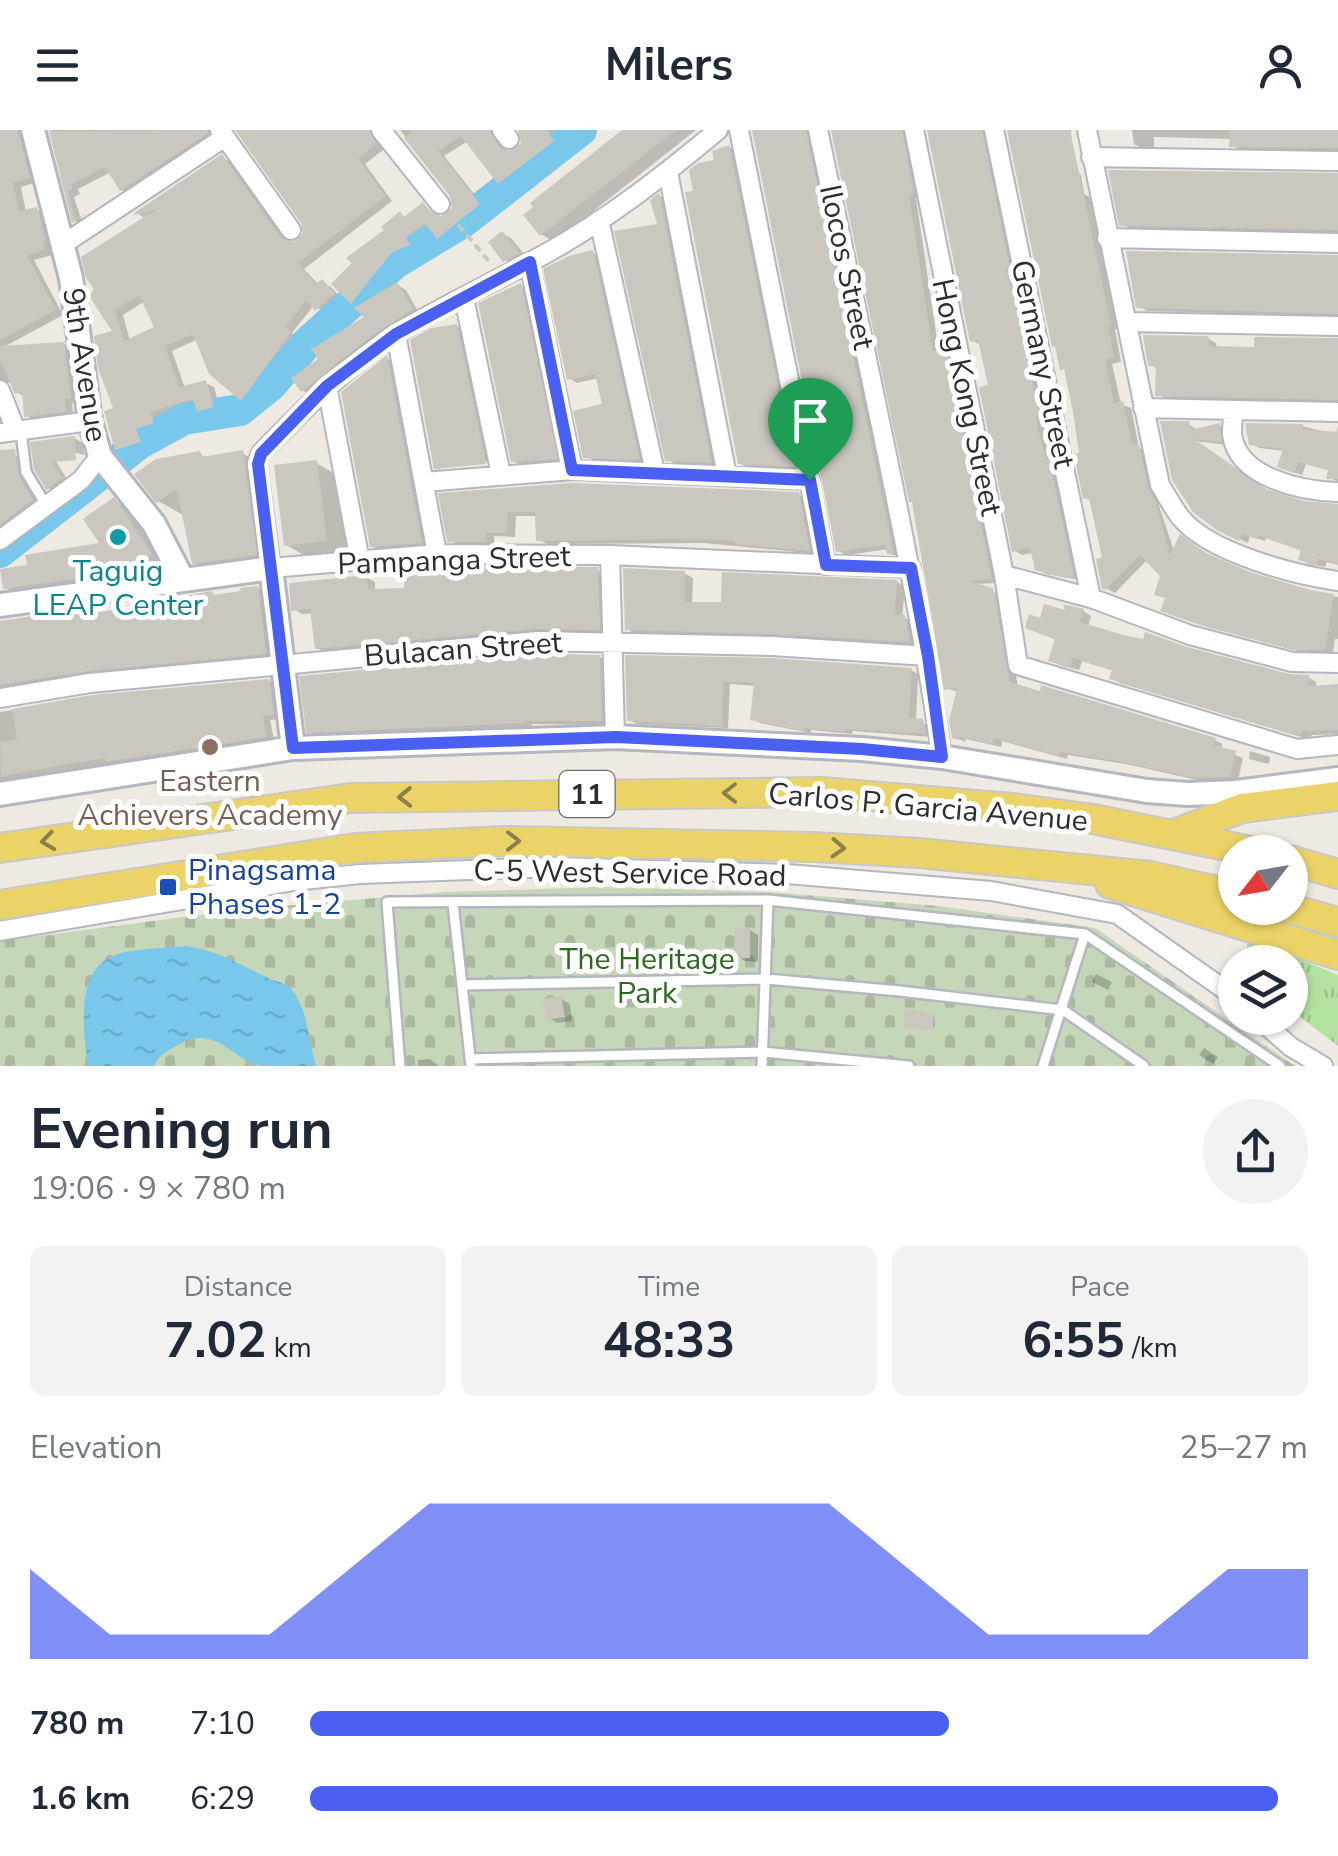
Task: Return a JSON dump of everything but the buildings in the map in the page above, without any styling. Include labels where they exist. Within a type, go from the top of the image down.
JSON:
[{"type":"main road","name":"9th Avenue","points":[[33,130],[71,278],[90,421],[106,465],[154,524],[182,578]]},
{"type":"main road","name":"Pampanga Street","points":[[0,606],[272,568]]},
{"type":"main road","points":[[272,568],[293,748]]},
{"type":"main road","points":[[0,794],[293,748],[615,730],[942,757],[1147,791],[1188,794],[1338,779]]},
{"type":"main road","name":"Carlos P. Garcia Avenue","points":[[0,848],[351,798],[822,792],[1013,808],[1218,845]]},
{"type":"main road","points":[[1174,834],[1242,808],[1338,796]]},
{"type":"main road","name":"Carlos P. Garcia Avenue","points":[[0,905],[355,848],[504,841],[813,847],[1151,876],[1218,891]]},
{"type":"main road","points":[[1042,865],[1338,954]]},
{"type":"main road","points":[[1308,865],[1338,874]]},
{"type":"main road","points":[[1308,914],[1338,922]]},
{"type":"street","points":[[272,568],[258,464],[261,454],[327,386],[396,334],[502,278],[599,220],[668,172],[718,130]]},
{"type":"street","points":[[739,130],[826,565]]},
{"type":"street","name":"Ilocos Street","points":[[818,130],[911,568],[942,757]]},
{"type":"street","name":"Hong Kong Street","points":[[914,130],[1004,575],[1018,665],[1297,749],[1338,744]]},
{"type":"street","name":"Germany Street","points":[[994,130],[1092,598]]},
{"type":"street","points":[[1086,130],[1160,485],[1182,521],[1224,548],[1298,576],[1338,581]]},
{"type":"street","points":[[389,133],[440,204]]},
{"type":"street","points":[[62,245],[222,134],[292,230]]},
{"type":"street","points":[[1090,157],[1338,162]]},
{"type":"street","points":[[668,172],[727,476]]},
{"type":"street","points":[[599,220],[655,472]]},
{"type":"street","points":[[1107,238],[1338,243]]},
{"type":"street","points":[[530,262],[572,470]]},
{"type":"street","points":[[464,298],[501,476]]},
{"type":"street","points":[[1127,322],[1338,326]]},
{"type":"street","points":[[396,334],[437,554]]},
{"type":"street","points":[[327,386],[360,562]]},
{"type":"street","points":[[0,390],[12,432],[90,421]]},
{"type":"street","points":[[1143,408],[1338,412]]},
{"type":"street","points":[[1234,410],[1232,437],[1242,459],[1276,481],[1338,492]]},
{"type":"street","points":[[0,540],[106,465]]},
{"type":"street","points":[[424,482],[572,470],[810,480]]},
{"type":"street","name":"Pampanga Street","points":[[272,568],[437,554],[610,555],[911,568]]},
{"type":"street","points":[[610,555],[615,730]]},
{"type":"street","points":[[1004,575],[1092,598],[1190,635],[1292,662],[1338,663]]},
{"type":"street","name":"Bulacan Street","points":[[0,698],[90,683],[284,662],[537,641],[772,646],[928,656]]},
{"type":"street","name":"C-5 West Service Road","points":[[0,931],[294,880],[360,874],[554,866],[788,874],[991,890],[1117,914],[1218,984]]},
{"type":"street","points":[[1278,1035],[1323,1066]]},
{"type":"lane","points":[[12,432],[26,472],[48,507]]},
{"type":"lane","points":[[762,1066],[768,900]]},
{"type":"lane","points":[[400,1066],[387,902],[768,900],[1085,934],[1280,1066]]},
{"type":"lane","points":[[453,904],[470,1062],[763,1052],[909,1066]]},
{"type":"lane","points":[[1044,1066],[1085,934]]},
{"type":"lane","points":[[463,986],[766,979],[1063,1010],[1144,1066]]},
{"type":"path","points":[[456,222],[502,278]]},
{"type":"green space","name":"The Heritage Park","points":[[605,887],[769,892],[939,906],[1095,928],[1218,1013],[1218,1035],[1250,1035],[1295,1066],[0,1066],[0,941],[237,910],[444,892]]},
{"type":"green space","points":[[1249,938],[1266,945],[1247,945]]},
{"type":"green space","points":[[1308,963],[1338,975],[1338,1046],[1308,1023]]},
{"type":"water","points":[[186,946],[217,954],[290,988],[302,1008],[316,1066],[262,1066],[202,1038],[176,1046],[154,1066],[88,1066],[84,1008],[97,968],[125,952]]},
{"type":"waterway","points":[[0,552],[140,443],[184,419],[240,410],[271,385],[307,343],[395,263],[463,222],[581,130]]},
{"type":"place","name":"Taguig LEAP Center","points":[[118,537]]},
{"type":"place","name":"Eastern Achievers Academy","points":[[210,747]]},
{"type":"place","name":"Pinagsama Phases 1-2","points":[[168,887]]},
{"type":"route","points":[[530,262],[572,470],[810,480],[826,565],[911,568],[942,757],[862,749],[616,737],[293,748],[258,464],[261,454],[327,386],[396,334],[530,262]]}]
